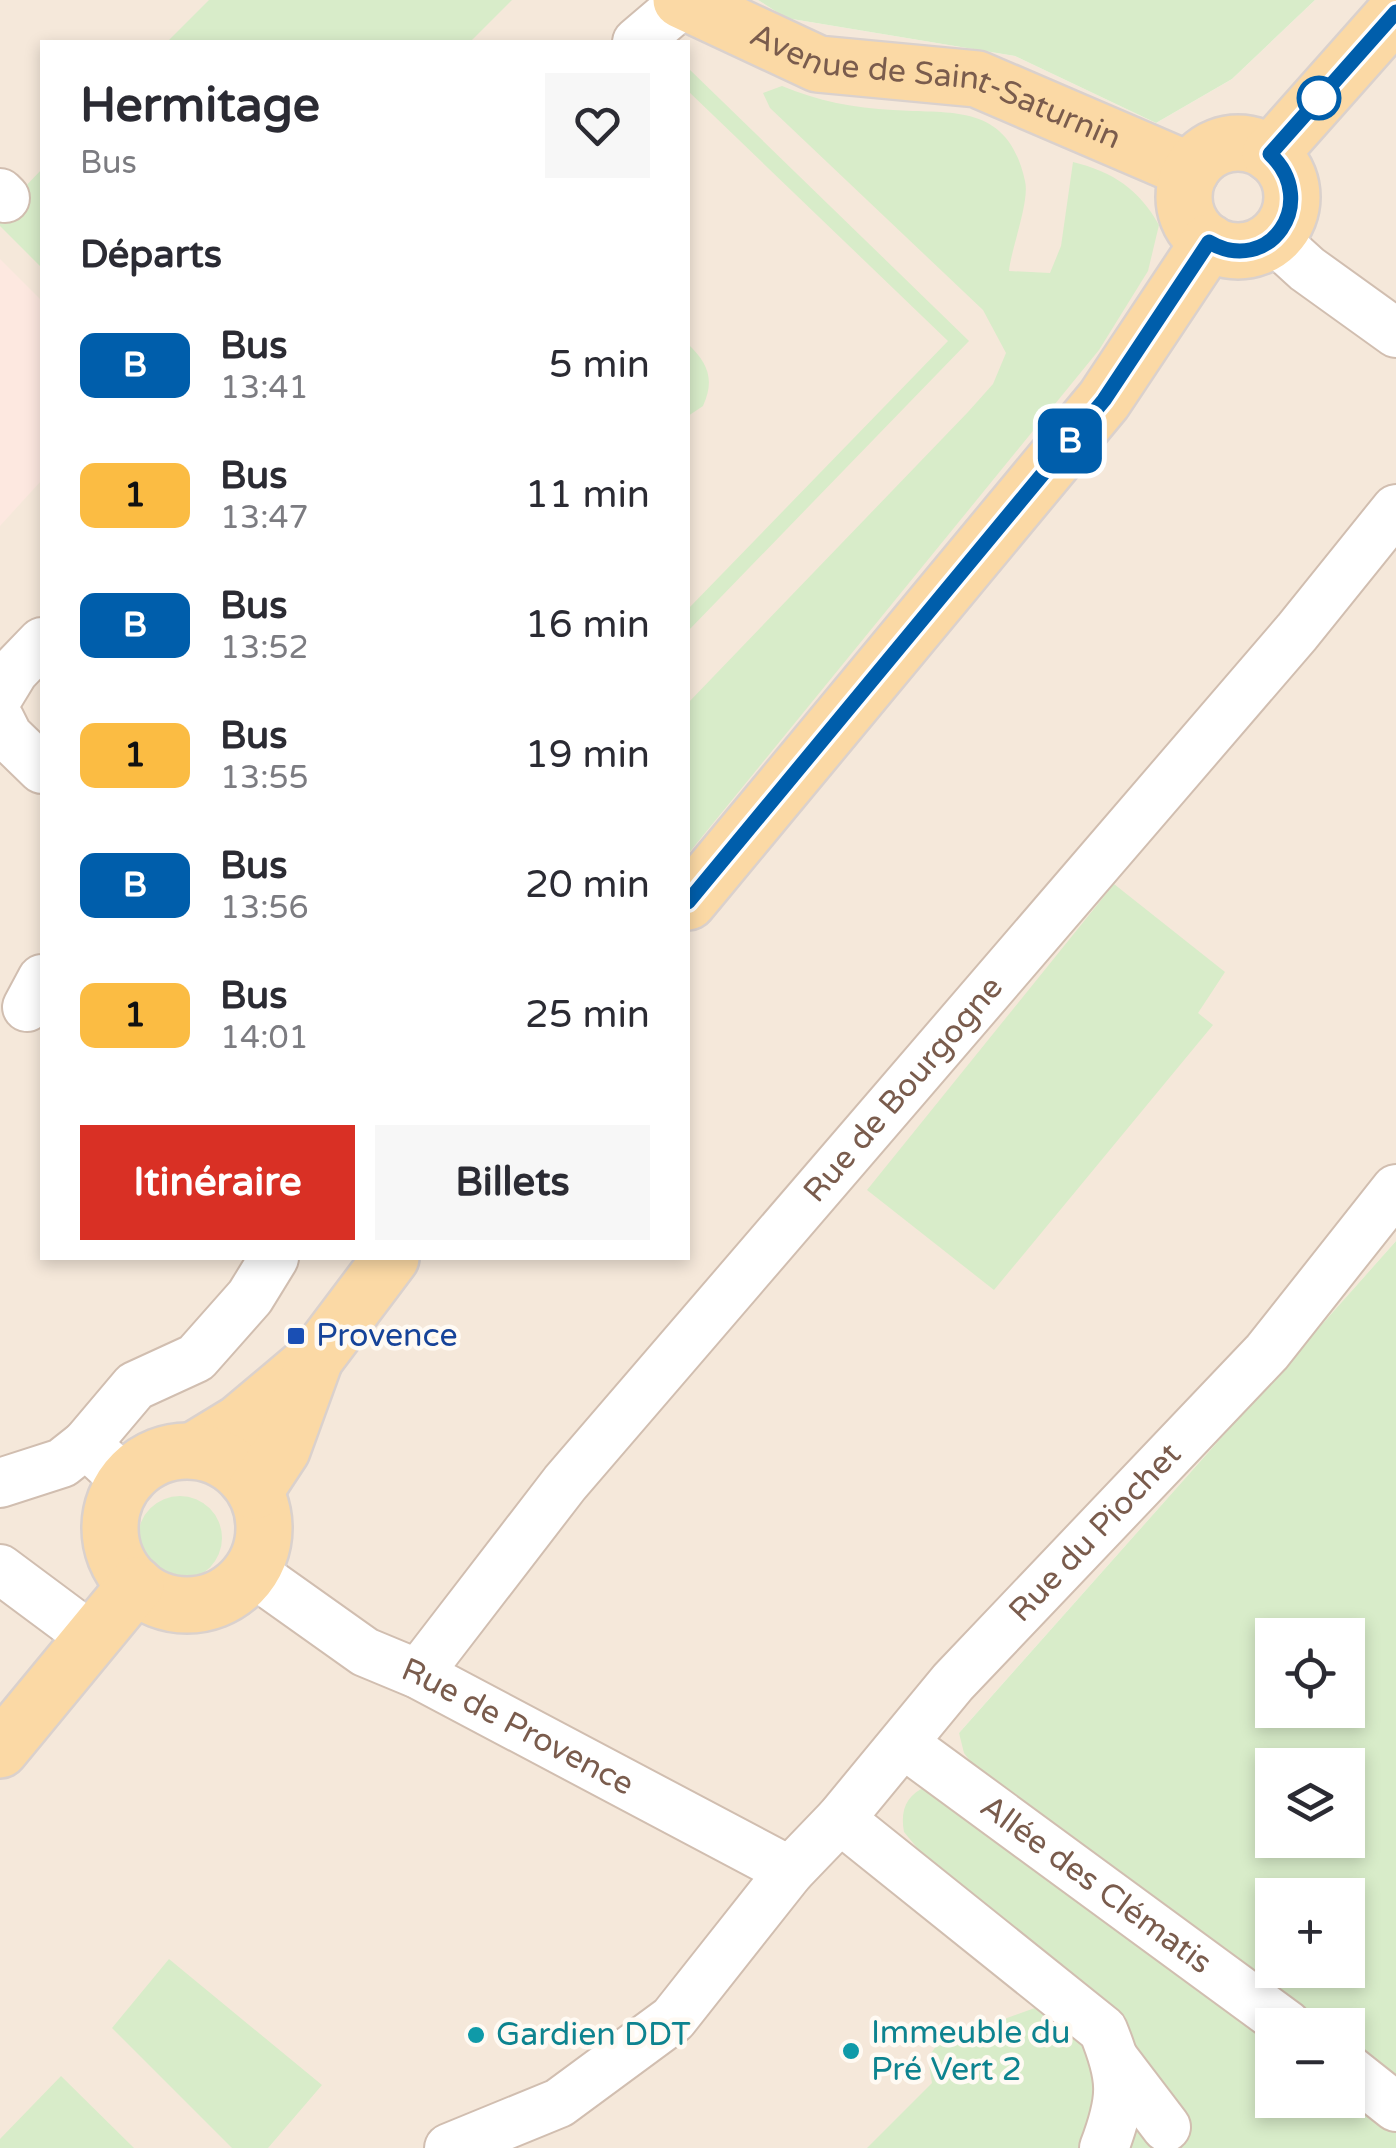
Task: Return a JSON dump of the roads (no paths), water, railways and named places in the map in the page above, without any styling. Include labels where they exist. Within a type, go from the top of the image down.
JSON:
[{"type":"main road","name":"Avenue de Saint-Saturnin","points":[[682,1],[818,64],[977,78],[1191,171]]},
{"type":"main road","points":[[1270,154],[1396,12]]},
{"type":"main road","points":[[1234,143],[1270,154],[1290,180],[1289,216],[1273,238],[1250,250],[1232,250],[1209,242],[1190,221],[1185,204],[1191,171],[1217,147],[1234,143]]},
{"type":"main road","points":[[690,900],[1104,400],[1209,242]]},
{"type":"main road","points":[[193,1451],[239,1423],[315,1358],[389,1260]]},
{"type":"main road","points":[[255,1491],[282,1450],[315,1358]]},
{"type":"main road","points":[[193,1451],[218,1457],[239,1471],[255,1491],[264,1515],[263,1541],[251,1572],[218,1599],[193,1605],[167,1602],[136,1585],[114,1552],[110,1527],[114,1502],[126,1481],[145,1462],[168,1453],[193,1451]]},
{"type":"main road","points":[[0,1750],[136,1585]]},
{"type":"street","points":[[639,40],[682,1]]},
{"type":"street","points":[[1273,238],[1306,269],[1396,334]]},
{"type":"street","name":"Rue de Bourgogne","points":[[418,1674],[566,1484],[1296,632],[1396,510]]},
{"type":"street","points":[[0,694],[14,671],[40,644]]},
{"type":"street","points":[[0,720],[8,736],[40,767]]},
{"type":"street","name":"Rue du Piochet","points":[[449,2148],[558,2103],[673,2019],[790,1871],[840,1820],[953,1682],[1268,1352],[1396,1189]]},
{"type":"street","points":[[0,1483],[62,1463],[86,1444],[135,1386],[196,1358],[250,1297],[273,1260]]},
{"type":"street","points":[[86,1444],[126,1481]]},
{"type":"street","points":[[0,1570],[94,1639]]},
{"type":"street","name":"Rue de Provence","points":[[251,1572],[366,1652],[418,1674],[790,1871]]},
{"type":"street","name":"Allée des Clématis","points":[[904,1744],[1264,2008]]},
{"type":"street","points":[[840,1820],[1104,2030],[1120,2076],[1118,2110],[1104,2148]]},
{"type":"street","points":[[1115,2060],[1166,2127]]},
{"type":"street","points":[[1365,2083],[1396,2108]]},
{"type":"place","name":"Provence","points":[[296,1336]]},
{"type":"place","name":"Gardien DDT","points":[[476,2035]]},
{"type":"place","name":"Immeuble du Pré Vert 2","points":[[851,2051]]}]
